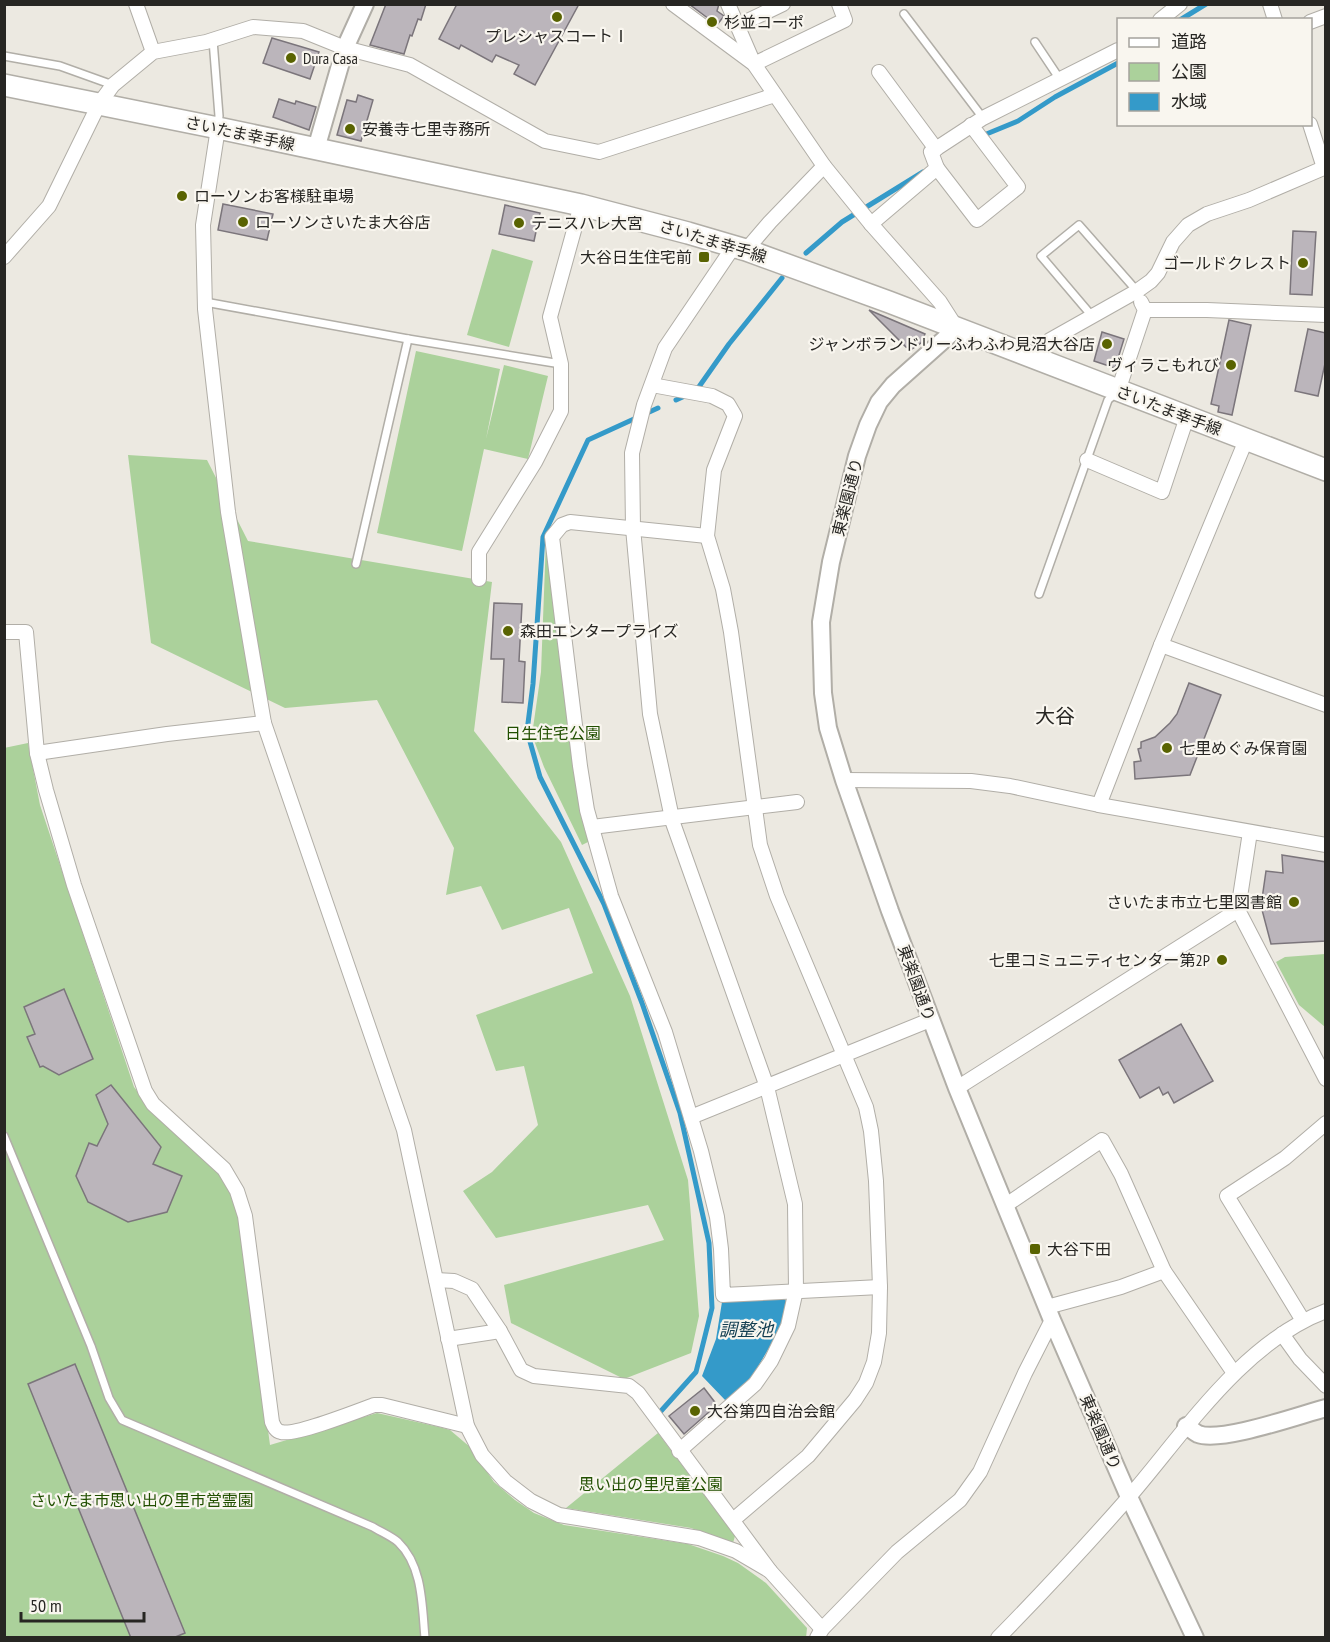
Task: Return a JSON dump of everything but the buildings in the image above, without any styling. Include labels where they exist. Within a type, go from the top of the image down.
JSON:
[{"type":"main road","name":"さいたま幸手線","points":[[4,85],[218,128],[581,206],[635,218],[740,248],[957,328],[1326,470]]},
{"type":"street","points":[[136,4],[153,52]]},
{"type":"street","points":[[316,149],[345,48],[365,4]]},
{"type":"street","points":[[673,4],[754,64]]},
{"type":"street","points":[[728,4],[754,64],[824,166],[863,215],[940,302],[957,328]]},
{"type":"street","points":[[737,26],[783,4]]},
{"type":"street","points":[[754,64],[845,20],[839,4]]},
{"type":"street","points":[[1162,18],[1180,4]]},
{"type":"street","points":[[1312,22],[1326,16]]},
{"type":"street","points":[[4,257],[50,206],[99,104],[113,85],[153,52],[213,40],[253,27],[303,32],[345,48],[410,65],[545,141],[599,152],[775,95]]},
{"type":"street","points":[[977,122],[1018,188],[976,220],[938,168],[931,152],[977,122],[1059,78],[1117,51]]},
{"type":"street","points":[[879,72],[936,148]]},
{"type":"street","points":[[1035,358],[1050,340],[1137,291],[1158,273],[1173,242],[1188,225],[1207,214],[1249,200],[1325,167],[1311,126]]},
{"type":"street","points":[[218,128],[203,225],[205,302],[228,512],[264,723],[404,1130],[467,1426],[482,1455],[505,1481],[531,1501],[559,1515],[699,1538],[736,1551],[770,1571]]},
{"type":"street","points":[[679,1451],[755,1384],[771,1362],[788,1326],[796,1290],[795,1204],[767,1087],[672,818],[650,714],[633,528],[632,453],[644,405],[665,348],[740,248],[770,222],[824,166]]},
{"type":"street","points":[[863,215],[938,168]]},
{"type":"street","points":[[480,579],[479,552],[535,462],[561,411],[561,364],[550,317],[581,206]]},
{"type":"street","points":[[1118,391],[1145,310],[1137,291]]},
{"type":"street","points":[[1145,310],[1326,315]]},
{"type":"street","name":"東楽園通り","points":[[957,328],[893,385],[879,402],[857,456],[831,562],[821,622],[823,693],[832,747],[930,1020],[957,1088],[1129,1497],[1195,1638]]},
{"type":"street","points":[[652,385],[712,396],[728,404],[735,416],[714,470],[707,536],[723,589],[731,632],[760,845],[777,896],[866,1107],[876,1181],[880,1287],[879,1333],[874,1362],[866,1383],[855,1400],[808,1456],[733,1520]]},
{"type":"street","points":[[1087,460],[1162,492],[1187,417]]},
{"type":"street","points":[[1099,805],[1161,645],[1246,440]]},
{"type":"street","points":[[707,536],[570,522],[562,525],[552,537],[580,766],[592,827],[610,896],[665,1032],[691,1117],[717,1217],[723,1295],[880,1287]]},
{"type":"street","points":[[4,632],[26,632],[37,753],[56,828],[145,1091],[153,1104],[224,1169],[237,1191],[245,1216],[272,1422],[275,1428],[280,1432],[295,1432],[374,1405],[467,1426]]},
{"type":"street","points":[[1161,645],[1326,705]]},
{"type":"street","points":[[37,753],[167,734],[264,723]]},
{"type":"street","points":[[844,780],[971,781],[1010,786],[1099,805],[1326,845]]},
{"type":"street","points":[[592,827],[797,802]]},
{"type":"street","points":[[1250,832],[1238,910],[1326,1079]]},
{"type":"street","points":[[957,1088],[1238,910]]},
{"type":"street","points":[[691,1117],[930,1020]]},
{"type":"street","points":[[1302,1319],[1227,1196],[1285,1158],[1326,1123]]},
{"type":"street","points":[[1006,1204],[1102,1140],[1121,1174],[1164,1270],[1234,1373]]},
{"type":"street","points":[[436,1280],[454,1281],[472,1289],[500,1331],[521,1370],[534,1376],[629,1386],[639,1393],[679,1451],[819,1633],[897,1552],[960,1500],[980,1472],[1050,1313],[1164,1270]]},
{"type":"street","points":[[998,1638],[1129,1497],[1186,1426],[1234,1373],[1302,1319],[1326,1311]]},
{"type":"street","points":[[448,1339],[500,1331]]},
{"type":"street","points":[[1282,1334],[1307,1367],[1326,1386]]},
{"type":"street","points":[[1186,1426],[1199,1434],[1224,1435],[1326,1408]]},
{"type":"lane","points":[[904,14],[977,122]]},
{"type":"lane","points":[[213,40],[218,128]]},
{"type":"lane","points":[[1035,42],[1059,78]]},
{"type":"lane","points":[[4,56],[60,66],[113,85]]},
{"type":"lane","points":[[1092,316],[1041,256],[1079,225],[1137,291]]},
{"type":"lane","points":[[205,302],[561,364]]},
{"type":"lane","points":[[356,564],[408,339]]},
{"type":"lane","points":[[1039,594],[1108,400],[1118,391]]},
{"type":"lane","points":[[4,1136],[92,1346],[109,1398],[122,1420],[373,1527],[398,1542],[410,1559],[420,1584],[425,1638]]},
{"type":"green space","points":[[492,249],[533,261],[509,347],[467,335]]},
{"type":"green space","points":[[416,351],[500,369],[486,439],[504,365],[548,376],[528,459],[484,449],[462,551],[377,533]]},
{"type":"green space","points":[[128,455],[207,460],[248,541],[492,582],[474,731],[561,842],[630,996],[688,1180],[699,1316],[691,1353],[624,1379],[511,1323],[504,1285],[664,1240],[648,1205],[496,1238],[463,1191],[492,1172],[538,1125],[524,1066],[496,1071],[476,1015],[593,973],[569,908],[502,930],[481,886],[446,895],[454,848],[377,700],[285,708],[151,643]]},
{"type":"green space","name":"日生住宅公園","points":[[546,540],[590,841],[582,845],[544,767],[532,735],[541,672]]},
{"type":"green space","name":"さいたま市思い出の里市営霊園","points":[[28,743],[40,805],[134,1087],[153,1112],[211,1160],[236,1203],[270,1445],[377,1413],[450,1430],[470,1447],[494,1482],[534,1513],[564,1525],[688,1544],[738,1563],[766,1583],[807,1628],[806,1638],[5,1638],[4,748]]},
{"type":"green space","points":[[1325,954],[1326,1027],[1299,1005],[1276,962],[1285,957]]},
{"type":"green space","name":"思い出の里児童公園","points":[[658,1433],[735,1536],[733,1543],[691,1528],[566,1508]]},
{"type":"water","name":"調整池","points":[[784,1299],[789,1303],[775,1338],[753,1375],[726,1401],[702,1376],[716,1339],[722,1302]]},
{"type":"waterway","points":[[1183,18],[1206,4]]},
{"type":"waterway","points":[[984,135],[1018,121],[1055,97],[1117,64]]},
{"type":"waterway","points":[[806,253],[842,222],[923,172]]},
{"type":"waterway","points":[[696,391],[729,344],[782,278]]},
{"type":"waterway","points":[[676,400],[687,395]]},
{"type":"waterway","points":[[658,408],[588,440],[543,537],[533,684],[527,731],[540,777],[604,904],[642,1003],[680,1113],[709,1243],[712,1308],[696,1372],[661,1411]]},
{"type":"place","name":"プレシャスコートⅠ","points":[[557,17]]},
{"type":"place","name":"杉並コーポ","points":[[712,22]]},
{"type":"place","name":"Dura Casa","points":[[291,58]]},
{"type":"place","name":"安養寺七里寺務所","points":[[350,129]]},
{"type":"place","name":"ローソンお客様駐車場","points":[[182,196]]},
{"type":"place","name":"ローソンさいたま大谷店","points":[[243,222]]},
{"type":"place","name":"テニスハレ大宮","points":[[519,223]]},
{"type":"place","name":"大谷日生住宅前","points":[[704,257]]},
{"type":"place","name":"ゴールドクレスト","points":[[1303,263]]},
{"type":"place","name":"ジャンボランドリーふわふわ見沼大谷店","points":[[1107,344]]},
{"type":"place","name":"ヴィラこもれび","points":[[1231,365]]},
{"type":"place","name":"森田エンタープライズ","points":[[508,631]]},
{"type":"place","name":"七里めぐみ保育園","points":[[1167,748]]},
{"type":"place","name":"さいたま市立七里図書館","points":[[1294,902]]},
{"type":"place","name":"七里コミュニティセンター第2P","points":[[1222,960]]},
{"type":"place","name":"大谷下田","points":[[1035,1249]]},
{"type":"place","name":"大谷第四自治会館","points":[[695,1411]]},
{"type":"district","name":"大谷","points":[[1055,716]]}]
